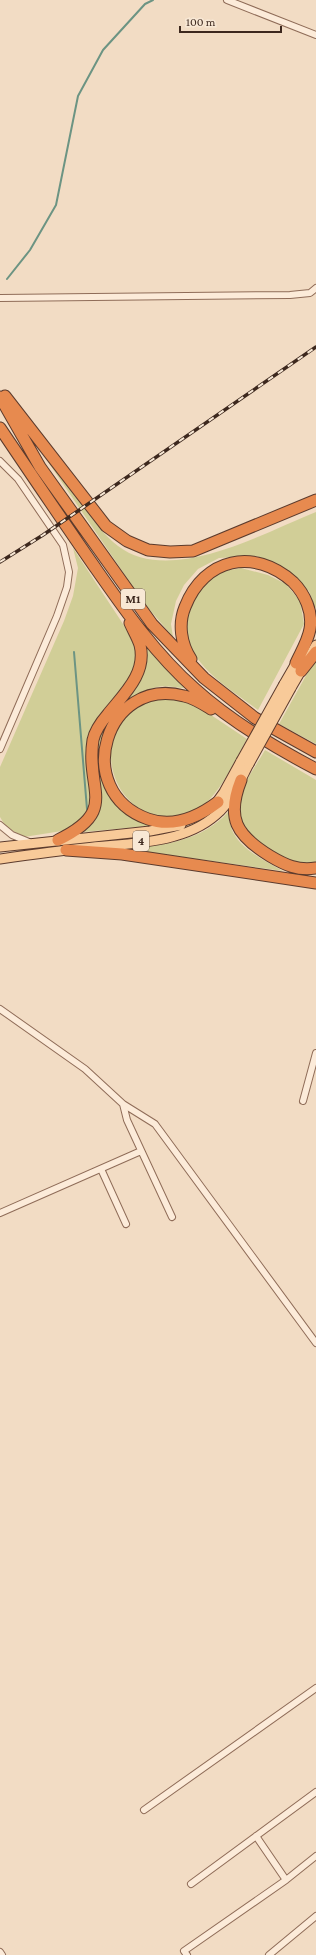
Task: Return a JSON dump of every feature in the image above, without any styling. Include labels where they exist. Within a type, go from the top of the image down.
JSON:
[{"type":"highway","points":[[0,391],[15,408],[106,526],[127,541],[148,550],[170,552],[193,551],[316,500]]},
{"type":"highway","name":"M1","points":[[0,397],[40,468],[152,624],[204,678],[255,718],[316,752]]},
{"type":"highway","name":"M1","points":[[0,428],[121,604],[148,640],[195,690],[250,730],[316,769]]},
{"type":"highway","points":[[204,678],[185,650],[182,631],[183,611],[194,587],[202,579],[224,565],[236,562],[261,562],[274,568],[298,588],[305,597],[309,608],[310,629],[298,667]]},
{"type":"highway","points":[[58,840],[76,831],[88,822],[93,814],[96,801],[93,740],[100,722],[136,679],[141,664],[140,645],[121,604]]},
{"type":"highway","points":[[298,667],[316,652]]},
{"type":"highway","points":[[218,802],[191,818],[171,822],[151,820],[133,811],[118,798],[107,776],[104,752],[109,732],[120,716],[135,703],[144,698],[163,694],[173,694],[192,698],[250,730]]},
{"type":"highway","points":[[297,759],[316,772]]},
{"type":"highway","points":[[240,780],[235,795],[233,810],[236,824],[244,836],[254,846],[288,866],[302,869],[316,868]]},
{"type":"highway","points":[[66,850],[122,854],[316,883]]},
{"type":"main road","points":[[245,763],[298,667],[316,627]]},
{"type":"main road","points":[[298,667],[316,645]]},
{"type":"main road","name":"4","points":[[0,859],[153,840],[194,830],[217,815],[231,796],[240,780],[245,763]]},
{"type":"main road","name":"4","points":[[0,847],[176,827],[202,816],[218,802],[245,763]]},
{"type":"street","points":[[227,0],[316,35]]},
{"type":"street","points":[[0,298],[290,295],[310,293],[316,288]]},
{"type":"street","points":[[0,462],[18,479],[63,545],[69,572],[67,587],[57,616],[0,749]]},
{"type":"street","points":[[0,825],[12,835],[23,841],[35,843]]},
{"type":"street","points":[[0,1009],[85,1069],[123,1104],[155,1124],[316,1343]]},
{"type":"street","points":[[303,1101],[316,1053]]},
{"type":"street","points":[[123,1104],[127,1120],[172,1217]]},
{"type":"street","points":[[0,1213],[141,1151]]},
{"type":"street","points":[[101,1169],[126,1224]]},
{"type":"street","points":[[144,1810],[316,1688]]},
{"type":"street","points":[[191,1884],[316,1792]]},
{"type":"street","points":[[256,1836],[286,1880]]},
{"type":"street","points":[[187,1955],[184,1951],[286,1880],[316,1856]]},
{"type":"street","points":[[269,1955],[316,1916]]},
{"type":"shaded area","points":[[46,459],[106,535],[118,546],[139,557],[163,561],[190,558],[217,552],[244,543],[316,512],[316,607],[315,608],[309,591],[285,571],[257,556],[219,558],[198,569],[184,585],[176,601],[171,624],[173,637],[144,603]]},
{"type":"shaded area","points":[[73,548],[125,627],[136,649],[137,664],[130,678],[99,715],[87,738],[90,801],[85,818],[68,830],[24,837],[6,827],[0,817],[0,767],[64,621],[73,596],[78,568]]},
{"type":"shaded area","points":[[241,568],[268,575],[286,584],[300,601],[304,624],[258,710],[214,677],[202,664],[193,650],[187,635],[187,618],[198,590],[207,579],[217,573]]},
{"type":"shaded area","points":[[144,644],[184,688],[160,686],[143,692],[120,708],[106,729],[100,755],[100,770],[103,779],[121,805],[136,818],[150,826],[83,832],[94,822],[100,809],[97,739],[104,723],[141,680],[147,653]]},
{"type":"shaded area","points":[[316,662],[316,744],[279,724],[308,672]]},
{"type":"shaded area","points":[[163,699],[182,700],[199,707],[247,739],[229,772],[218,789],[206,803],[200,808],[179,815],[156,815],[137,807],[122,792],[114,774],[111,753],[115,733],[126,716],[145,703]]},
{"type":"shaded area","points":[[265,750],[316,780],[316,862],[297,862],[274,853],[254,838],[241,821],[239,815],[239,802],[243,788]]},
{"type":"shaded area","points":[[228,812],[232,830],[241,843],[254,854],[283,871],[127,849],[155,846],[182,840],[218,822]]},
{"type":"waterway","points":[[7,279],[30,250],[56,205],[78,96],[103,50],[145,4],[153,0]]},
{"type":"waterway","points":[[74,652],[87,809]]},
{"type":"railway","points":[[0,562],[43,535],[316,347]]}]
